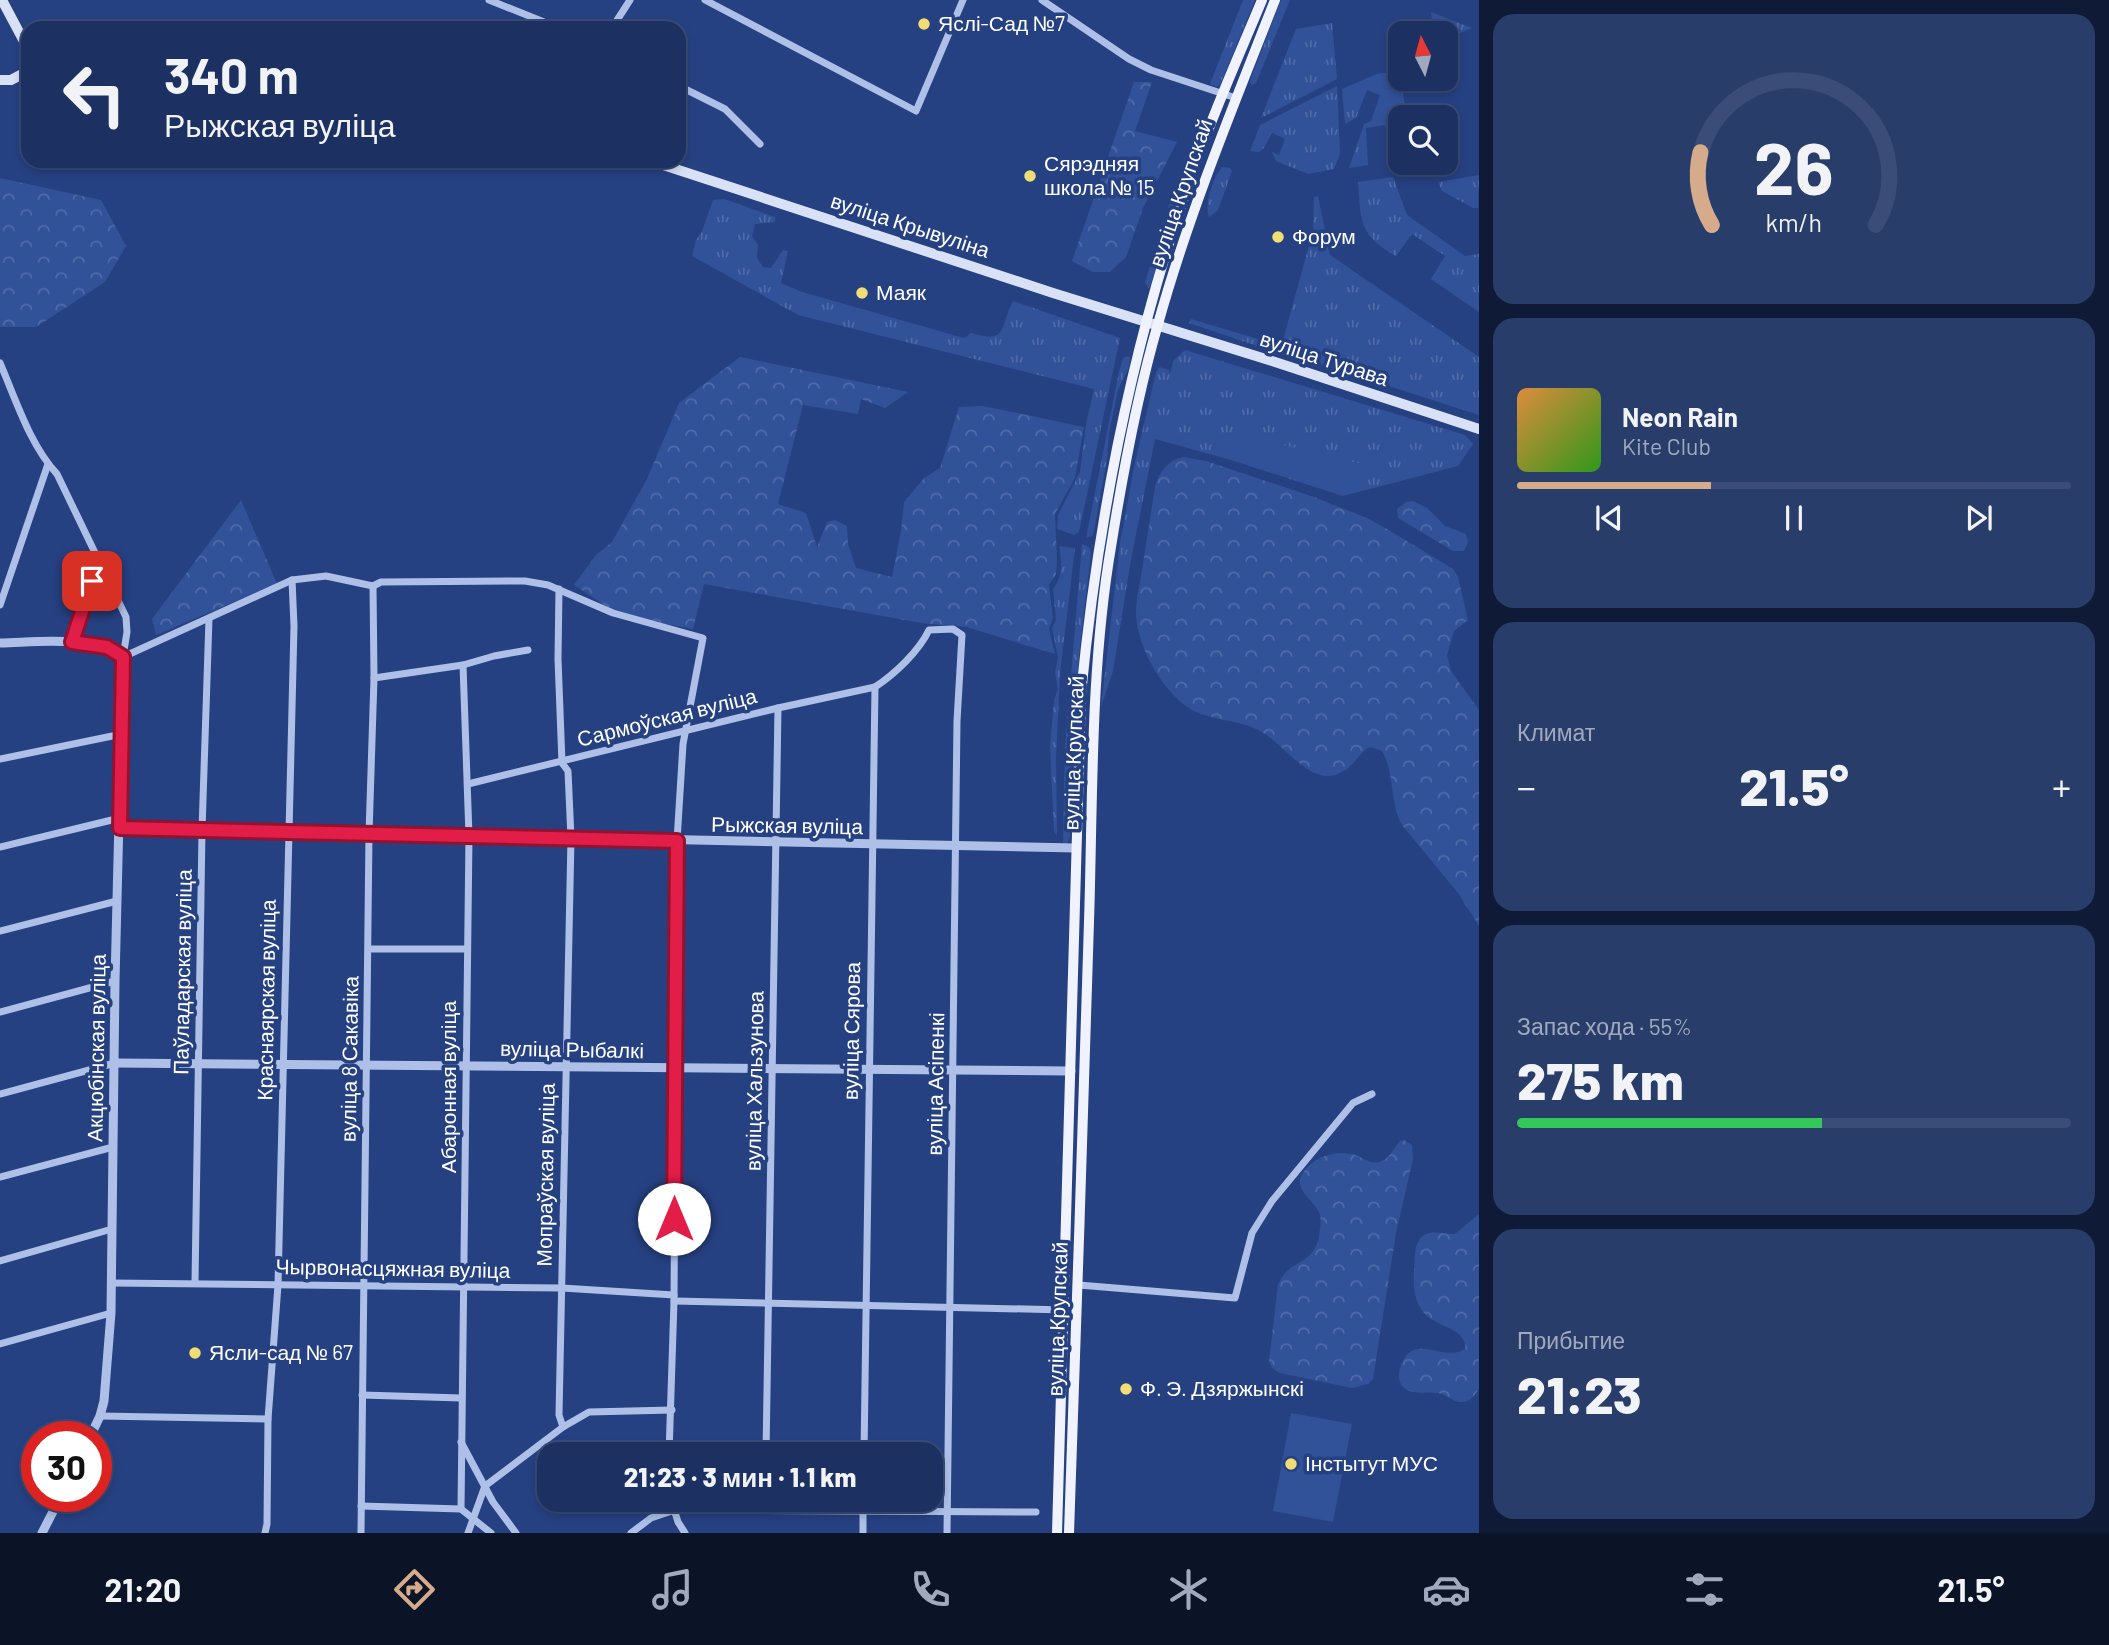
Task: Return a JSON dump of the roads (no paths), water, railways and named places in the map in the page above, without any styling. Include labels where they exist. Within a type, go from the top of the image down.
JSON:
[{"type":"main road","points":[[2,0],[21,36]]},
{"type":"main road","name":"вуліца Крупскай","points":[[1057,1533],[1081,694],[1098,543],[1145,323],[1189,181],[1262,0]]},
{"type":"main road","name":"вуліца Крупскай","points":[[1069,1533],[1079,1284],[1090,814],[1102,608],[1133,429],[1157,327],[1206,175],[1275,0]]},
{"type":"main road","points":[[0,80],[11,80],[21,75]]},
{"type":"main road","name":"вуліца Крывуліна","points":[[672,168],[1157,327]]},
{"type":"main road","name":"вуліца Турава","points":[[1157,327],[1272,361],[1479,429]]},
{"type":"street","points":[[489,0],[542,21]]},
{"type":"street","points":[[616,21],[630,0]]},
{"type":"street","points":[[705,0],[916,111],[963,0]]},
{"type":"street","points":[[1042,0],[1129,59],[1151,70],[1236,98]]},
{"type":"street","points":[[686,90],[724,109],[760,144]]},
{"type":"street","points":[[0,363],[126,617],[127,632],[123,657]]},
{"type":"street","points":[[0,605],[48,464]]},
{"type":"street","points":[[72,642],[99,561]]},
{"type":"street","points":[[123,657],[292,580],[326,576],[373,586],[381,582],[525,581],[559,589],[613,613],[703,638],[683,744],[677,841],[674,1298],[670,1442]]},
{"type":"street","name":"Краснаярская вуліца","points":[[265,1533],[268,1419],[278,1284],[292,580]]},
{"type":"street","name":"вуліца 8 Сакавіка","points":[[360,1533],[369,835],[374,678],[373,586]]},
{"type":"street","name":"Мопраўская вуліца","points":[[559,589],[558,659],[562,762],[568,771],[572,838],[559,1415],[563,1427]]},
{"type":"street","name":"Паўладарская вуліца","points":[[195,1283],[202,830],[209,619]]},
{"type":"street","name":"вуліца Асіпенкі","points":[[875,687],[887,679],[925,638],[929,630],[953,629],[962,635],[957,722],[947,1533]]},
{"type":"street","points":[[0,643],[72,642],[107,647],[123,657]]},
{"type":"street","points":[[374,678],[463,665],[528,650]]},
{"type":"street","name":"Акцюбінская вуліца","points":[[98,1421],[108,1366],[111,1313],[123,657]]},
{"type":"street","name":"Абаронная вуліца","points":[[461,1509],[469,836],[463,665]]},
{"type":"street","name":"Сармоўская вуліца","points":[[468,784],[875,687]]},
{"type":"street","name":"вуліца Сярова","points":[[864,1442],[875,687]]},
{"type":"street","name":"вуліца Хальзунова","points":[[766,1442],[778,708]]},
{"type":"street","points":[[0,759],[121,734]]},
{"type":"street","points":[[0,847],[120,823]]},
{"type":"street","name":"Рыжская вуліца","points":[[120,823],[202,830],[288,833],[1076,848]]},
{"type":"street","points":[[0,931],[117,901]]},
{"type":"street","points":[[369,950],[467,949]]},
{"type":"street","points":[[0,1012],[115,981]]},
{"type":"street","points":[[0,1094],[115,1063]]},
{"type":"street","name":"вуліца Рыбалкі","points":[[115,1063],[1071,1071]]},
{"type":"street","points":[[1079,1284],[1235,1298],[1252,1233],[1272,1201],[1353,1103],[1372,1094]]},
{"type":"street","points":[[0,1177],[113,1147]]},
{"type":"street","points":[[0,1261],[112,1229]]},
{"type":"street","name":"Чырвонасцяжная вуліца","points":[[111,1283],[562,1288],[768,1304],[1065,1310]]},
{"type":"street","points":[[0,1344],[111,1313]]},
{"type":"street","points":[[362,1395],[461,1398]]},
{"type":"street","points":[[468,1533],[485,1486],[563,1427],[589,1412],[672,1410]]},
{"type":"street","points":[[100,1416],[268,1419]]},
{"type":"street","points":[[461,1441],[485,1486],[516,1533]]},
{"type":"street","points":[[361,1506],[461,1509],[491,1533]]},
{"type":"street","points":[[943,1510],[1036,1512]]},
{"type":"street","points":[[42,1533],[53,1512]]},
{"type":"street","points":[[631,1533],[650,1518],[669,1512]]},
{"type":"street","points":[[676,1512],[685,1533]]},
{"type":"street","points":[[863,1512],[863,1533]]},
{"type":"place","name":"Яслі-Сад №7","points":[[924,24]]},
{"type":"place","name":"Сярэдняя школа № 15","points":[[1030,176]]},
{"type":"place","name":"Форум","points":[[1278,237]]},
{"type":"place","name":"Маяк","points":[[862,293]]},
{"type":"place","name":"Ясли-сад № 67","points":[[195,1353]]},
{"type":"place","name":"Ф. Э. Дзяржынскі","points":[[1126,1389]]},
{"type":"place","name":"Інстытут МУС","points":[[1291,1464]]}]
